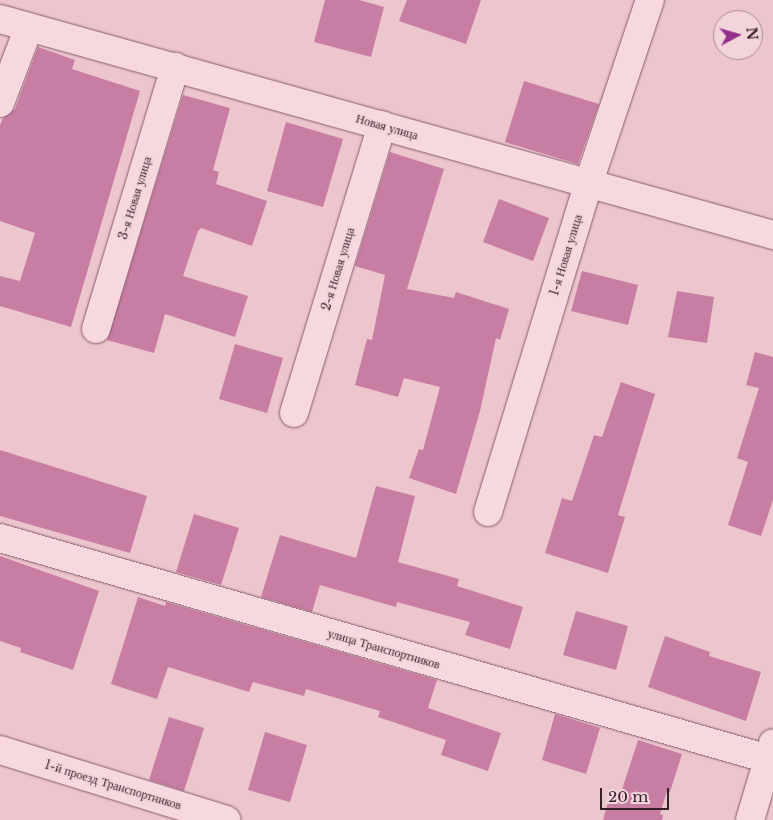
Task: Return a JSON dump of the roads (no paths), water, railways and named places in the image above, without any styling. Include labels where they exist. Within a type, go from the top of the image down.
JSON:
[{"type":"street","name":"1-я Новая улица","points":[[488,512],[588,185],[650,0]]},
{"type":"street","name":"Новая улица","points":[[0,19],[588,185],[773,235]]},
{"type":"street","points":[[0,103],[29,27]]},
{"type":"street","name":"3-я Новая улица","points":[[96,329],[175,67]]},
{"type":"street","name":"2-я Новая улица","points":[[294,413],[382,126]]},
{"type":"street","name":"улица Транспортников","points":[[0,538],[770,751]]},
{"type":"street","name":"1-й проезд Транспортников","points":[[0,750],[226,820]]},
{"type":"street","points":[[750,820],[770,751]]}]
